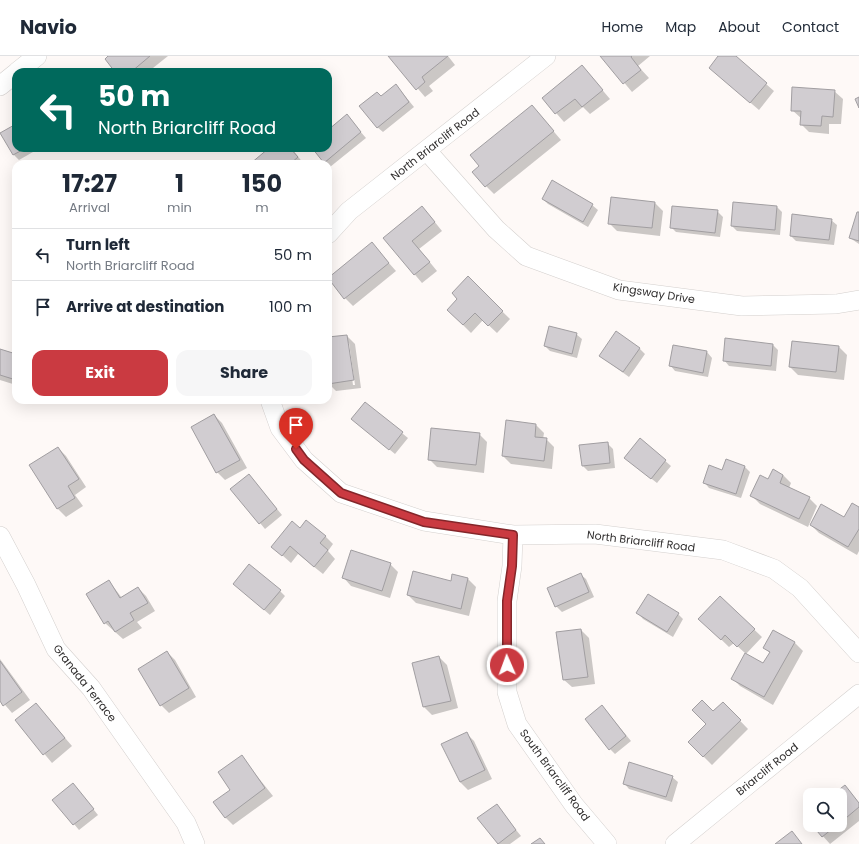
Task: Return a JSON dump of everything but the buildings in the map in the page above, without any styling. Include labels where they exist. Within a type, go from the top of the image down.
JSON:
[{"type":"street","points":[[23,68],[37,56]]},
{"type":"street","name":"North Briarcliff Road","points":[[332,230],[349,211],[546,56]]},
{"type":"street","points":[[0,86],[12,77]]},
{"type":"street","name":"Kingsway Drive","points":[[427,151],[496,229],[526,256],[619,290],[742,306],[836,304],[859,300]]},
{"type":"street","name":"North Briarcliff Road","points":[[271,404],[280,428],[304,460],[341,493],[424,522],[513,535],[595,534],[722,550],[774,569],[800,588],[859,653]]},
{"type":"street","name":"South Briarcliff Road","points":[[513,535],[512,566],[507,601],[507,692],[517,724],[574,805],[607,844]]},
{"type":"street","name":"Granada Terrace","points":[[0,536],[26,585],[56,649],[91,688],[186,823],[195,844]]},
{"type":"street","name":"Briarcliff Road","points":[[675,844],[859,694]]},
{"type":"route","points":[[296,449],[304,460],[341,493],[424,522],[513,535],[512,566],[507,601],[507,665]]}]
